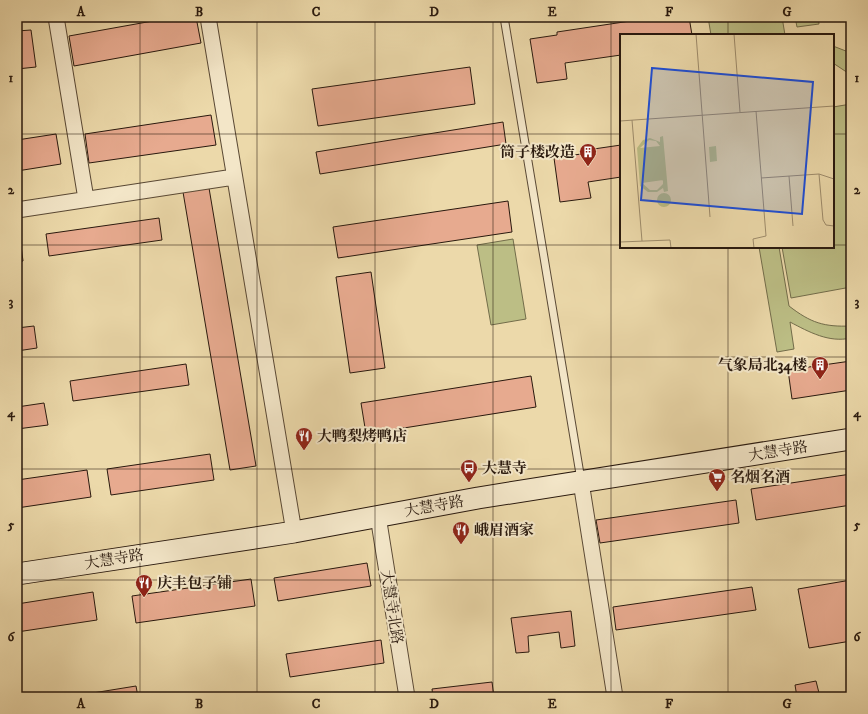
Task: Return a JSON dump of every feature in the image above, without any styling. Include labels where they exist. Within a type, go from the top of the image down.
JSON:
[{"type":"street","points":[[56,17],[86,199]]},
{"type":"street","points":[[208,17],[294,532]]},
{"type":"street","points":[[17,210],[234,177]]},
{"type":"street","name":"大慧寺路","points":[[17,574],[294,532],[478,498],[851,439]]},
{"type":"street","points":[[581,482],[615,697]]},
{"type":"street","name":"大慧寺北路","points":[[378,516],[407,697]]},
{"type":"lane","points":[[504,17],[581,482]]},
{"type":"green space","points":[[708,17],[782,17],[785,34],[711,34]]},
{"type":"green space","points":[[795,17],[818,17],[819,24],[797,27]]},
{"type":"green space","points":[[834,46],[851,53],[851,75],[834,64]]},
{"type":"green space","points":[[851,104],[851,287],[791,298],[782,248],[834,248],[834,107]]},
{"type":"green space","points":[[513,239],[526,319],[491,325],[477,245]]},
{"type":"green space","points":[[759,248],[779,248],[789,306],[818,323],[833,326],[851,326],[851,338],[835,339],[819,336],[790,322],[794,349],[777,352]]},
{"type":"building","points":[[175,17],[196,17],[201,43],[74,66],[69,36]]},
{"type":"building","points":[[657,17],[658,21],[689,17],[692,34],[620,34],[620,55],[565,63],[567,79],[537,83],[530,39],[557,35],[557,32]]},
{"type":"building","points":[[31,30],[36,67],[17,69],[17,31]]},
{"type":"building","points":[[470,67],[475,104],[318,126],[312,89]]},
{"type":"building","points":[[211,115],[216,145],[89,163],[85,134]]},
{"type":"building","points":[[503,122],[506,144],[320,174],[316,152]]},
{"type":"building","points":[[56,134],[61,164],[17,171],[17,140]]},
{"type":"building","name":"筒子楼改造","points":[[620,145],[620,177],[588,182],[591,198],[560,202],[554,158],[581,154],[580,151]]},
{"type":"building","points":[[209,188],[256,466],[230,470],[183,192]]},
{"type":"building","points":[[508,201],[512,232],[338,258],[333,227]]},
{"type":"building","points":[[159,218],[162,240],[49,256],[46,234]]},
{"type":"building","points":[[20,238],[23,261],[17,262],[17,239]]},
{"type":"building","points":[[371,272],[385,368],[350,373],[336,277]]},
{"type":"building","points":[[34,326],[37,348],[17,351],[17,328]]},
{"type":"building","name":"气象局北34楼","points":[[851,361],[851,390],[792,399],[788,370]]},
{"type":"building","points":[[186,364],[189,385],[73,401],[70,381]]},
{"type":"building","points":[[531,376],[536,407],[366,434],[361,403]]},
{"type":"building","points":[[44,403],[48,425],[17,429],[17,407]]},
{"type":"building","points":[[210,454],[214,480],[111,495],[107,469]]},
{"type":"building","points":[[87,470],[91,497],[17,508],[17,480]]},
{"type":"building","points":[[851,474],[851,505],[756,520],[751,489]]},
{"type":"building","points":[[736,500],[739,523],[600,543],[596,520]]},
{"type":"building","points":[[367,563],[371,586],[278,601],[274,578]]},
{"type":"building","points":[[251,579],[255,606],[136,623],[132,596]]},
{"type":"building","points":[[851,580],[851,641],[809,648],[798,589]]},
{"type":"building","points":[[752,587],[756,610],[616,630],[613,607]]},
{"type":"building","points":[[93,592],[97,620],[17,632],[17,604]]},
{"type":"building","points":[[571,611],[575,646],[561,648],[559,632],[528,636],[529,652],[516,653],[511,618]]},
{"type":"building","points":[[381,640],[384,663],[290,677],[286,654]]},
{"type":"building","points":[[816,681],[820,697],[797,697],[795,685]]},
{"type":"building","points":[[492,682],[494,697],[433,697],[432,689]]},
{"type":"building","points":[[136,686],[138,697],[68,697]]},
{"type":"place","name":"筒子楼改造","points":[[588,167]]},
{"type":"place","name":"气象局北34楼","points":[[820,380]]},
{"type":"place","name":"大鸭梨烤鸭店","points":[[304,451]]},
{"type":"place","name":"大慧寺","points":[[469,483]]},
{"type":"place","name":"名烟名酒","points":[[717,492]]},
{"type":"place","name":"峨眉酒家","points":[[461,545]]},
{"type":"place","name":"庆丰包子铺","points":[[144,598]]}]
